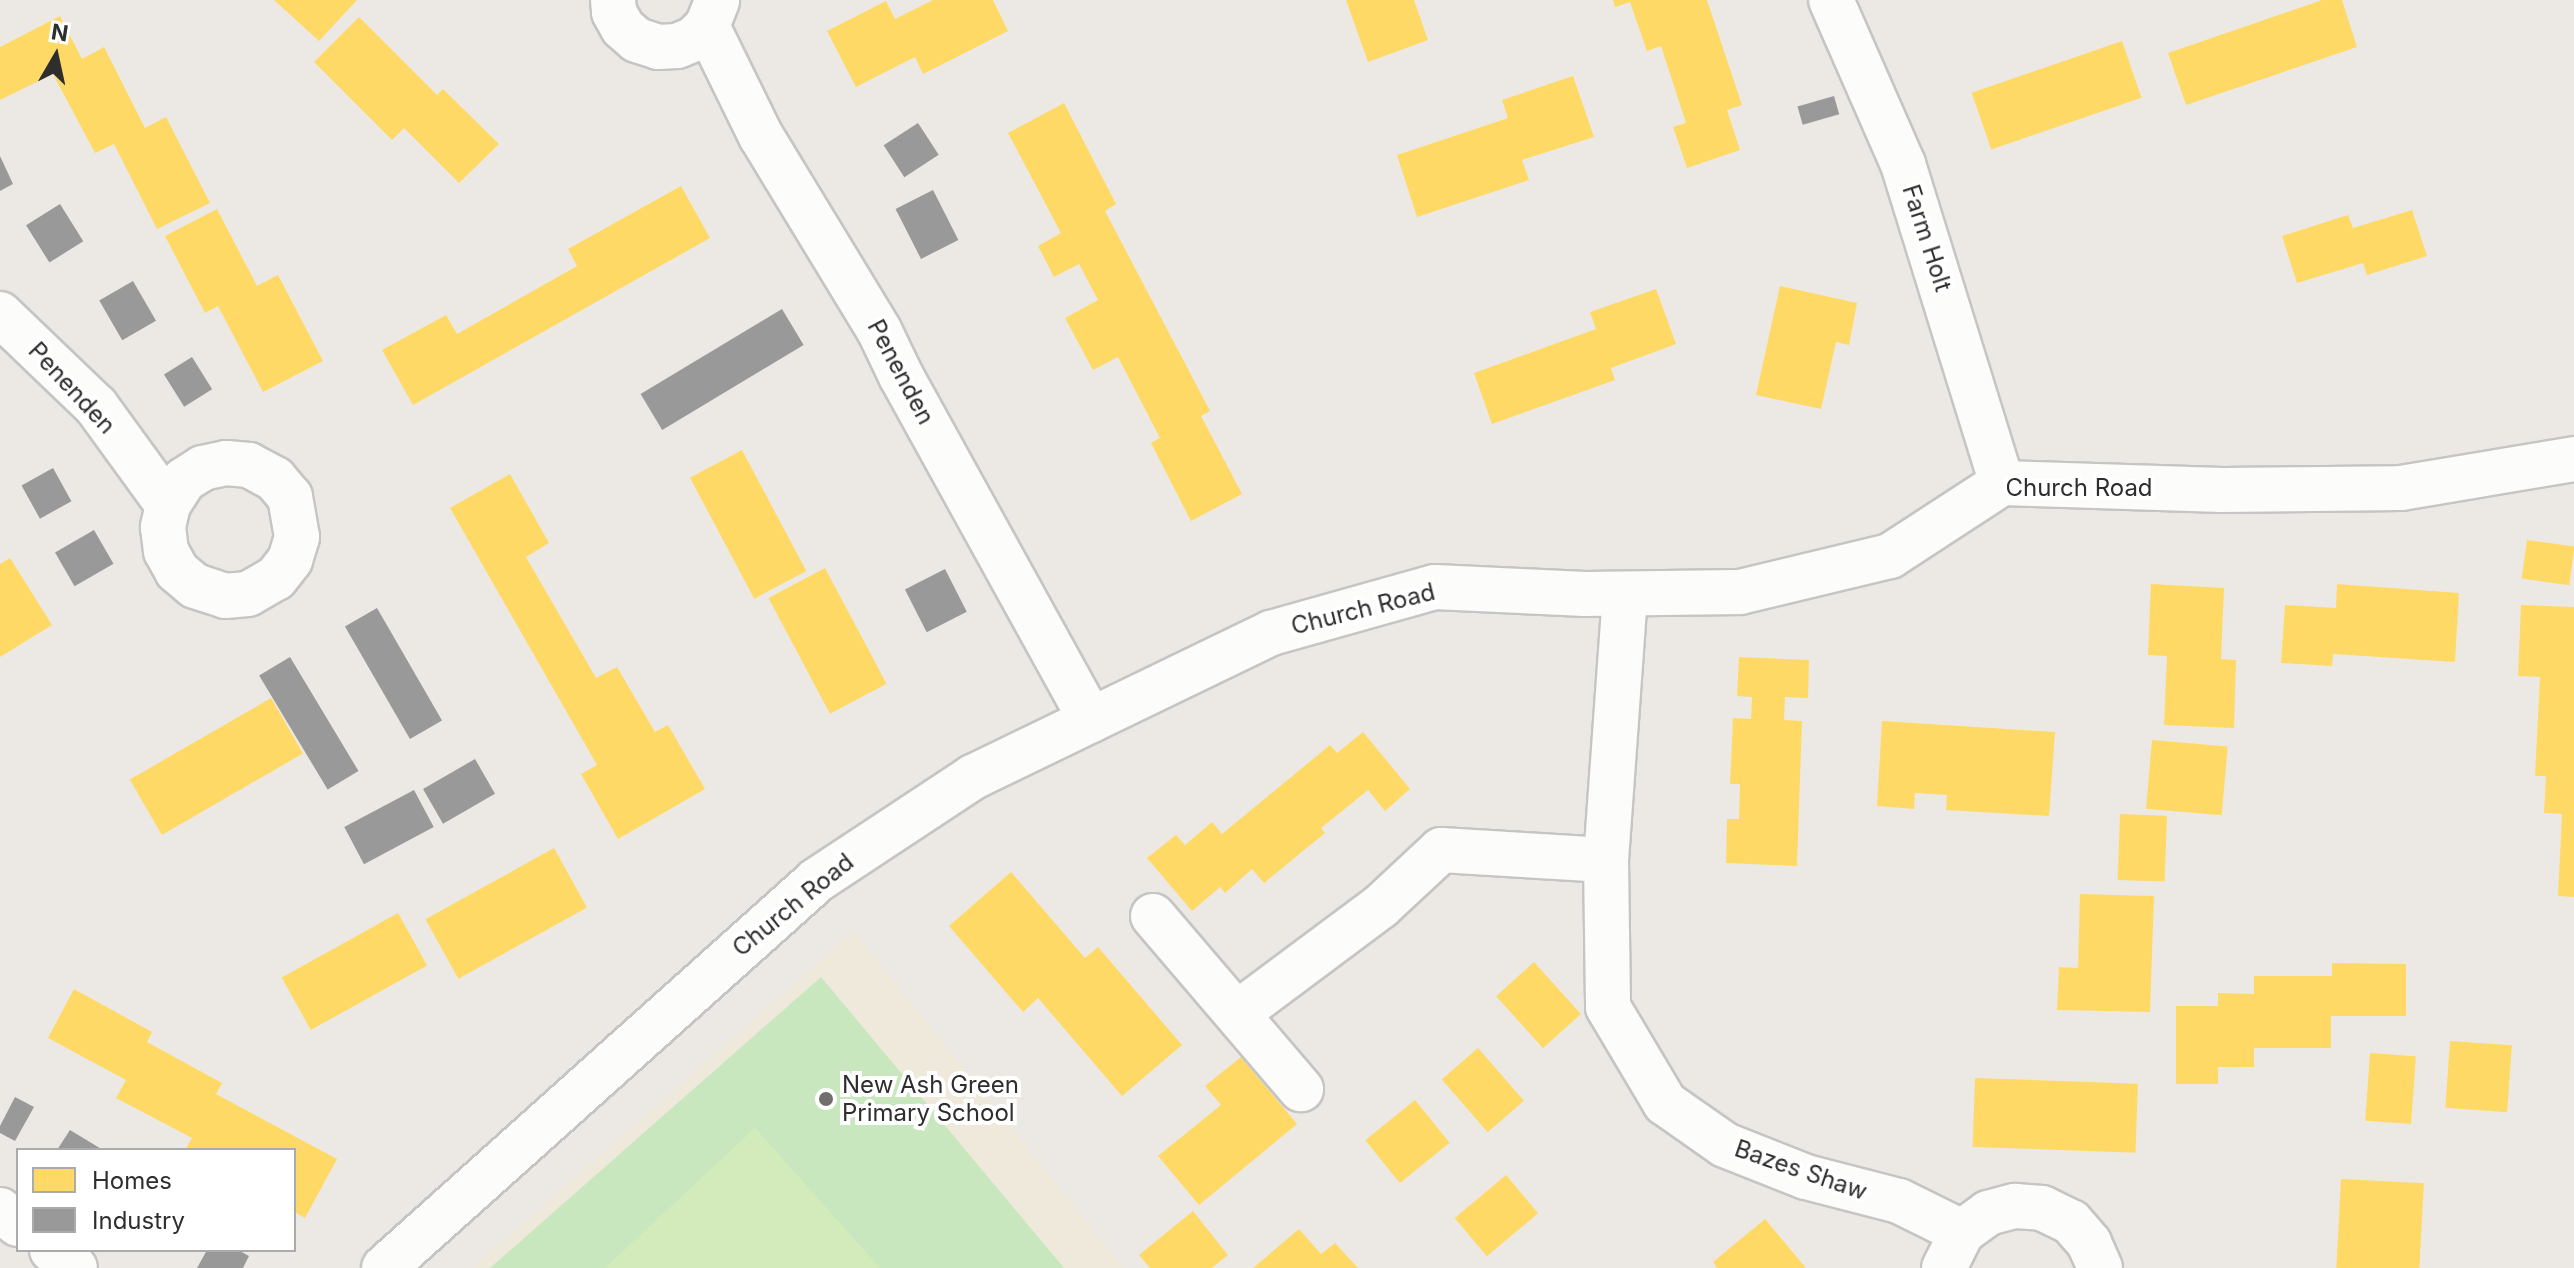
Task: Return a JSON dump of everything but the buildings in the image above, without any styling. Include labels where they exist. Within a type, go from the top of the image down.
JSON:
[{"type":"street","name":"Penenden","points":[[613,0],[614,12],[623,28],[637,40],[658,47],[677,46],[694,39],[712,13]]},
{"type":"street","name":"Farm Holt","points":[[1831,0],[1903,164],[2002,483]]},
{"type":"street","name":"Penenden","points":[[712,13],[761,136],[879,330],[901,376],[1091,720]]},
{"type":"street","name":"Penenden","points":[[0,314],[96,406],[168,505]]},
{"type":"street","name":"Church Road","points":[[384,1268],[817,880],[973,777],[1271,633],[1435,587],[1625,595],[1740,592],[1890,556],[2002,483],[2222,490],[2401,488],[2574,459]]},
{"type":"street","name":"Bazes Shaw","points":[[1625,595],[1606,860],[1608,1007],[1665,1103],[1725,1145],[1806,1177],[1899,1201],[1953,1250],[1988,1213],[2015,1206],[2042,1208],[2071,1222],[2089,1243],[2100,1268]]},
{"type":"street","points":[[1239,1012],[1381,906],[1441,850],[1606,860]]},
{"type":"street","points":[[1153,916],[1239,1012],[1301,1089]]},
{"type":"street","points":[[0,1210],[16,1222]]},
{"type":"street","points":[[55,1252],[75,1268]]},
{"type":"shaded area","name":"New Ash Green Primary School","points":[[854,931],[1124,1268],[473,1268]]},
{"type":"green space","name":"New Ash Green Primary School","points":[[821,977],[1064,1268],[490,1268]]},
{"type":"green space","points":[[755,1128],[880,1268],[605,1268]]},
{"type":"place","name":"New Ash Green Primary School","points":[[826,1099]]}]
